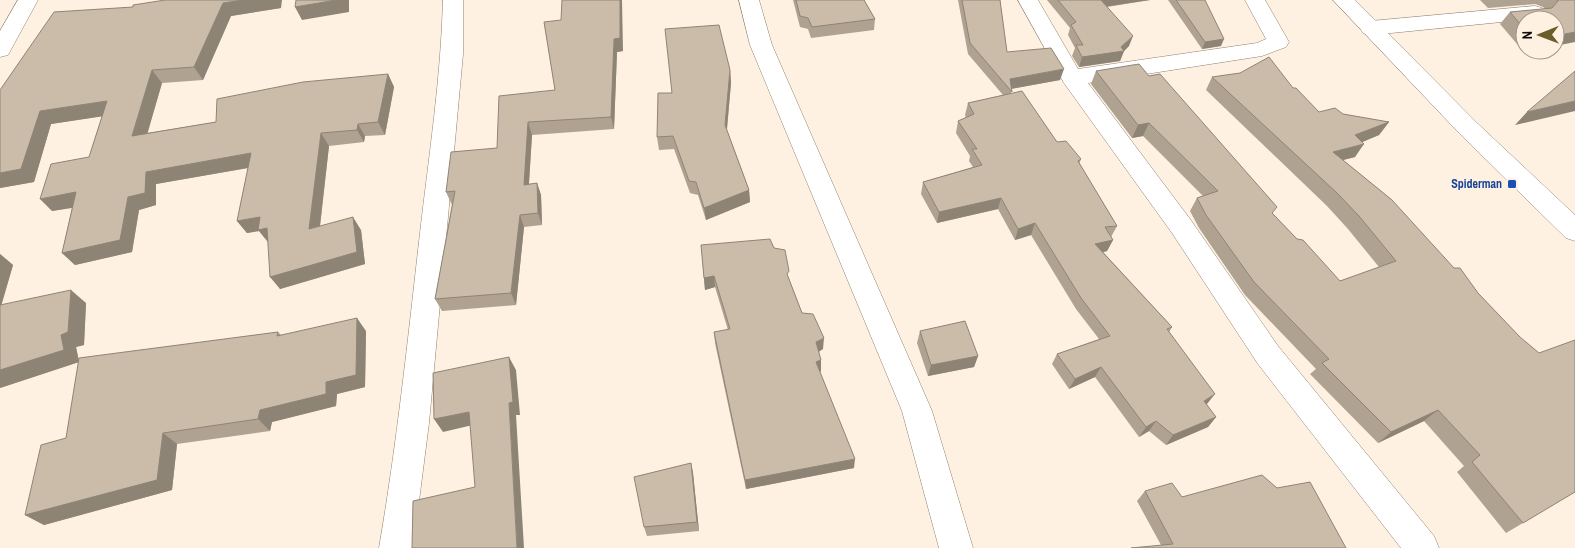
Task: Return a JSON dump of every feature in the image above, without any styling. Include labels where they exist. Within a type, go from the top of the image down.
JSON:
[{"type":"street","points":[[0,50],[28,0]]},
{"type":"street","points":[[396,548],[407,483],[419,375],[448,93],[453,0]]},
{"type":"street","points":[[749,0],[761,45],[917,411],[956,548]]},
{"type":"street","points":[[1028,0],[1072,78],[1181,226],[1268,355],[1422,548]]},
{"type":"street","points":[[1072,78],[1262,50],[1278,42],[1255,0]]},
{"type":"street","points":[[1343,0],[1468,128],[1575,231]]},
{"type":"street","points":[[1371,28],[1515,15]]},
{"type":"building","points":[[165,0],[243,0],[223,3],[194,67],[152,70],[132,136],[216,122],[217,99],[303,82],[388,74],[378,122],[358,124],[357,130],[321,133],[309,229],[353,217],[357,252],[270,277],[267,228],[258,230],[260,217],[237,221],[251,153],[146,172],[145,193],[128,197],[120,240],[62,253],[76,192],[40,199],[51,164],[89,157],[107,101],[40,111],[21,169],[0,173],[0,90],[54,12],[133,7],[133,5]]},
{"type":"building","points":[[296,0],[336,0],[295,7]]},
{"type":"building","points":[[562,0],[620,0],[620,38],[614,39],[611,117],[528,122],[524,185],[537,183],[538,213],[520,215],[511,293],[435,299],[455,191],[446,192],[451,152],[497,148],[499,96],[555,90],[544,22],[561,20]]},
{"type":"building","points":[[796,0],[864,0],[875,19],[812,27],[808,18],[800,16]]},
{"type":"building","points":[[962,0],[1000,0],[1007,52],[1051,48],[1064,69],[1010,79],[1012,92],[970,43]]},
{"type":"building","points":[[1058,0],[1101,0],[1133,36],[1121,47],[1124,51],[1082,57],[1076,45],[1083,45],[1071,25],[1076,22]]},
{"type":"building","points":[[1176,0],[1205,0],[1224,39],[1205,42]]},
{"type":"building","points":[[1575,0],[1575,32],[1565,34],[1565,10],[1531,10],[1552,8],[1558,1]]},
{"type":"building","points":[[1510,12],[1515,12],[1515,18]]},
{"type":"building","points":[[719,25],[730,70],[725,125],[749,190],[704,208],[696,182],[689,181],[673,136],[657,137],[658,93],[672,93],[665,29]]},
{"type":"building","points":[[1269,57],[1293,88],[1296,88],[1319,112],[1335,108],[1343,114],[1389,122],[1355,135],[1364,144],[1333,152],[1392,200],[1454,268],[1460,268],[1478,293],[1520,337],[1539,353],[1575,340],[1575,492],[1523,523],[1472,462],[1480,455],[1438,410],[1391,432],[1322,363],[1329,359],[1254,282],[1206,215],[1197,198],[1218,191],[1149,123],[1138,125],[1096,71],[1139,64],[1149,76],[1160,74],[1277,207],[1272,213],[1297,239],[1303,240],[1340,281],[1396,261],[1359,216],[1337,193],[1212,77],[1240,73]]},
{"type":"building","points":[[1575,71],[1575,101],[1527,112]]},
{"type":"building","points":[[1022,91],[1057,142],[1066,141],[1081,159],[1078,161],[1117,226],[1105,227],[1113,240],[1095,244],[1172,327],[1167,329],[1215,394],[1204,401],[1216,417],[1173,435],[1156,421],[1146,427],[1101,367],[1075,379],[1057,354],[1110,336],[1081,298],[1035,223],[1018,229],[1001,198],[939,212],[923,182],[982,165],[972,149],[977,149],[958,121],[974,114],[968,103]]},
{"type":"building","points":[[770,239],[774,248],[785,250],[789,271],[787,274],[802,313],[813,314],[824,338],[816,342],[821,360],[816,362],[855,459],[745,480],[714,332],[730,329],[714,276],[704,278],[701,245]]},
{"type":"building","points":[[71,290],[68,332],[61,335],[64,350],[0,370],[0,305]]},
{"type":"building","points":[[357,318],[356,375],[326,382],[326,394],[260,410],[258,419],[163,433],[157,480],[25,515],[41,445],[66,438],[79,358],[278,332],[277,336]]},
{"type":"building","points":[[965,321],[978,356],[931,365],[920,331]]},
{"type":"building","points":[[509,357],[513,402],[509,403],[517,548],[412,548],[413,501],[475,487],[469,412],[434,419],[433,373]]},
{"type":"building","points":[[691,463],[697,522],[644,527],[634,477]]},
{"type":"building","points":[[1262,475],[1277,488],[1310,482],[1346,548],[1131,548],[1173,544],[1145,491],[1172,483],[1182,497]]},
{"type":"place","name":"Spiderman","points":[[1512,184]]}]
